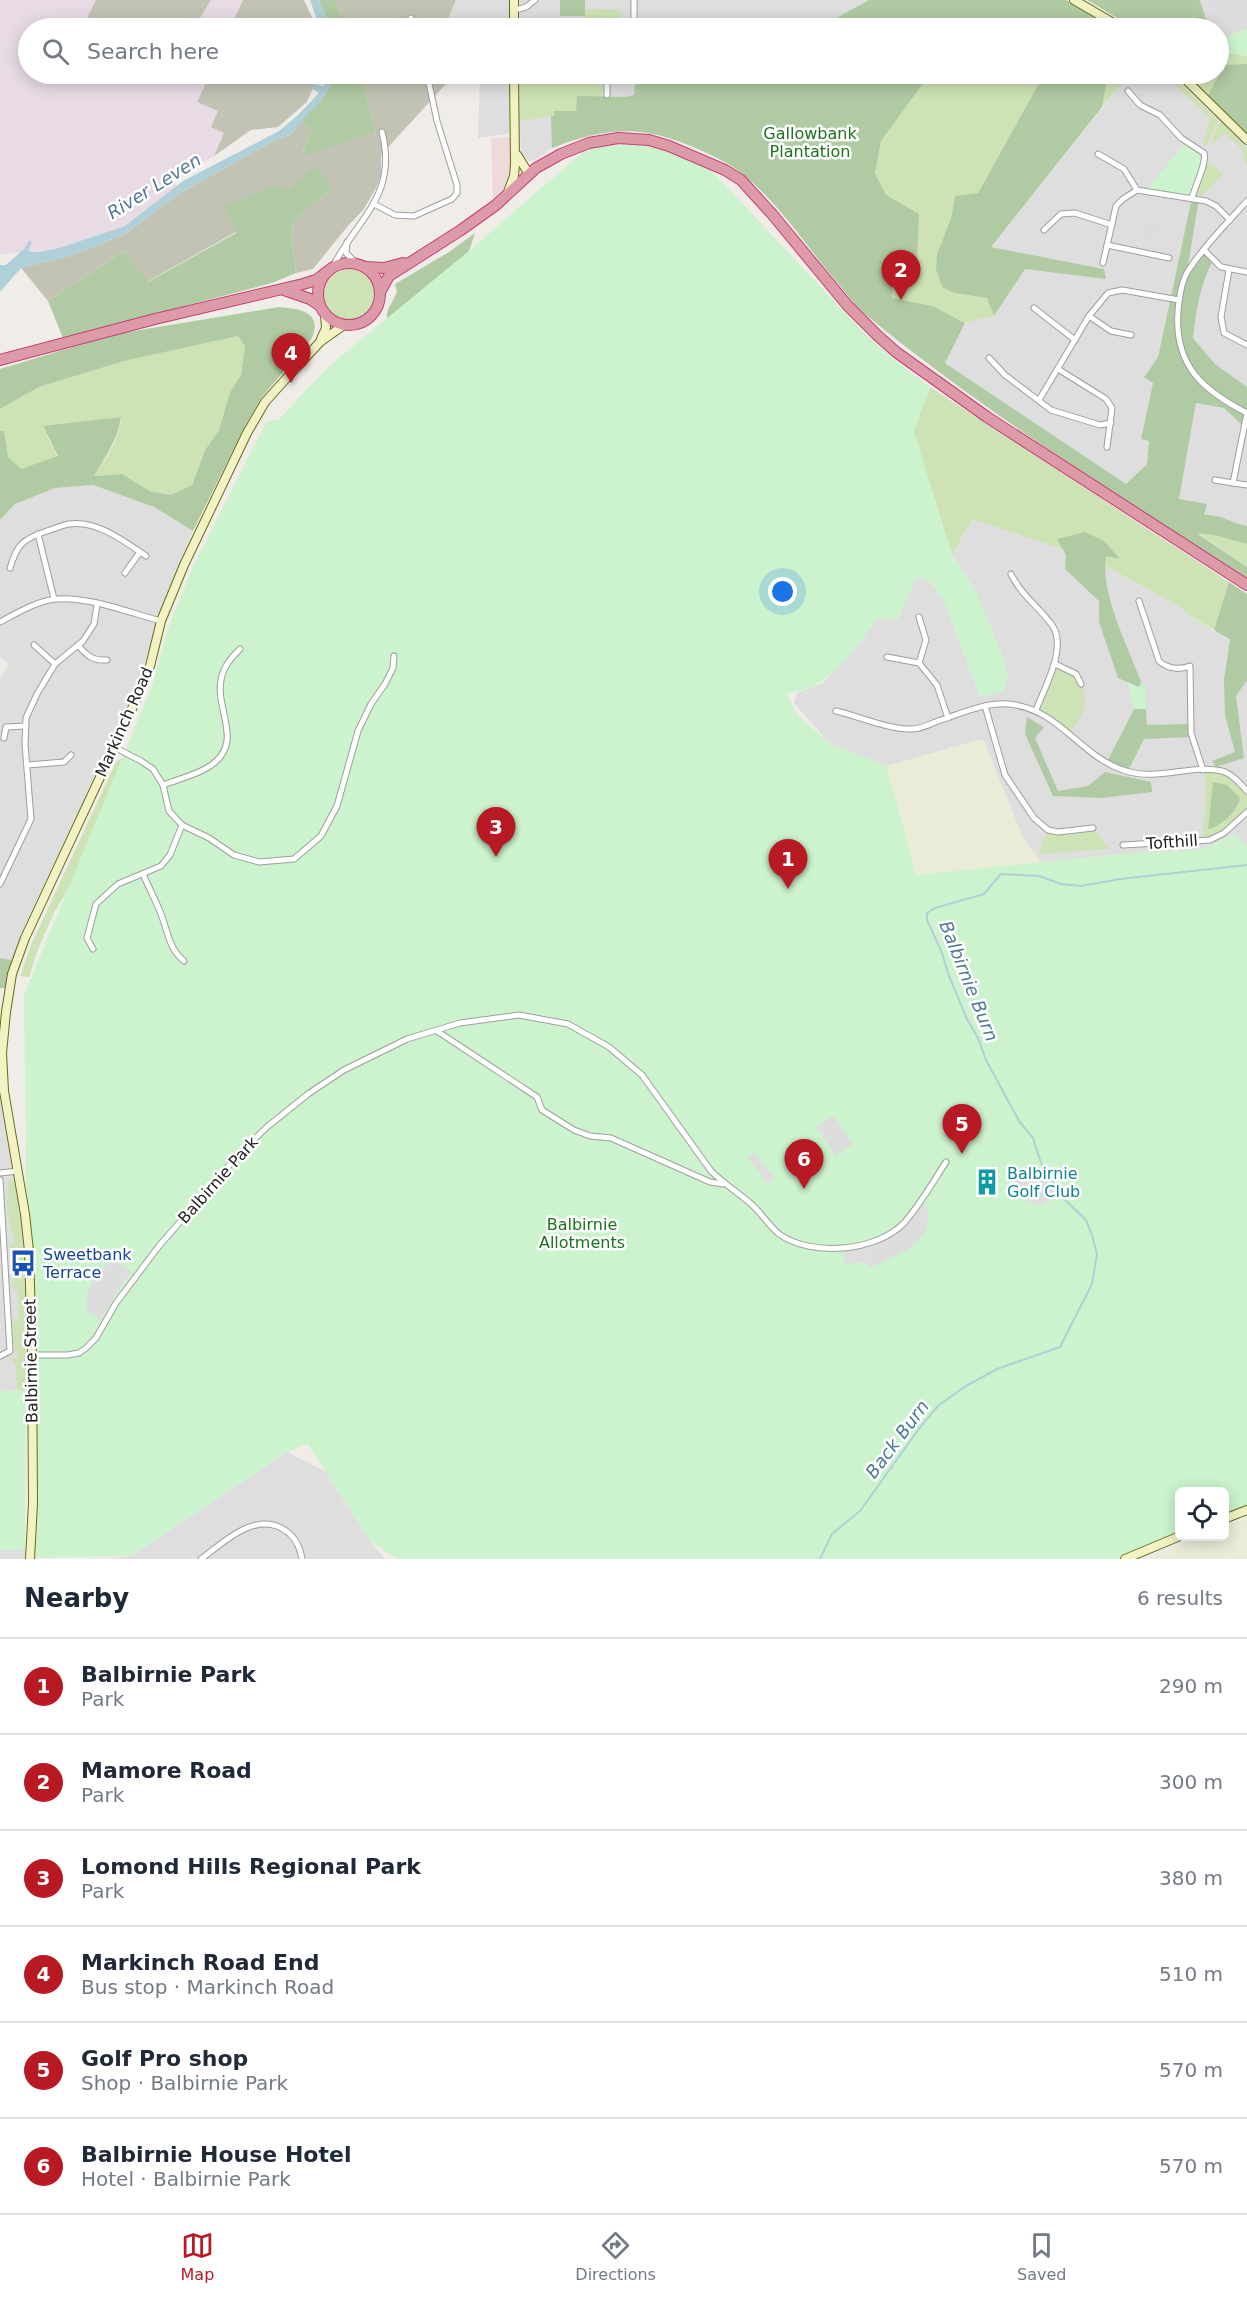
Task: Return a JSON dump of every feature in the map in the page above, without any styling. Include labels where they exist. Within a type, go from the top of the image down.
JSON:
[{"type":"highway","points":[[276,290],[288,291],[322,310],[330,320],[344,326],[353,326],[370,318],[376,310],[380,292],[389,276],[467,226],[546,161],[602,140],[618,138],[657,142],[726,170],[752,191],[848,306],[896,351],[987,417],[1247,585]]},
{"type":"highway","points":[[0,360],[316,280],[342,264],[384,268],[417,259]]},
{"type":"highway","points":[[361,266],[376,278],[380,292]]},
{"type":"highway","points":[[322,310],[318,287],[330,270]]},
{"type":"main road","points":[[514,0],[514,18]]},
{"type":"main road","points":[[1074,0],[1105,18]]},
{"type":"main road","points":[[505,196],[514,176],[516,148],[514,84]]},
{"type":"main road","points":[[1190,84],[1247,140]]},
{"type":"main road","points":[[516,148],[519,159],[529,174]]},
{"type":"main road","points":[[320,342],[326,328],[322,310]]},
{"type":"main road","name":"Markinch Road","points":[[11,1128],[2,1070],[3,1011],[12,974],[25,938],[143,684],[161,621],[184,565],[247,433],[265,402],[320,342],[344,326]]},
{"type":"main road","name":"Balbirnie Street","points":[[11,1128],[28,1251],[32,1355],[33,1503],[30,1559]]},
{"type":"main road","points":[[1229,1517],[1247,1510]]},
{"type":"main road","points":[[1125,1559],[1175,1538]]},
{"type":"street","points":[[519,9],[535,0]]},
{"type":"street","points":[[634,0],[634,18]]},
{"type":"street","points":[[374,204],[395,215],[410,217],[452,199],[457,193],[457,185],[437,121],[429,84]]},
{"type":"street","points":[[607,84],[607,95]]},
{"type":"street","points":[[1128,91],[1140,105],[1160,115],[1181,138],[1204,153],[1205,161],[1196,181],[1192,198]]},
{"type":"street","points":[[330,270],[381,190],[387,166],[382,132]]},
{"type":"street","points":[[1098,154],[1124,169],[1137,190]]},
{"type":"street","points":[[1103,263],[1116,206],[1137,190],[1211,203],[1230,220]]},
{"type":"street","points":[[1233,483],[1247,413],[1206,388],[1185,360],[1177,329],[1179,300],[1186,273],[1247,201]]},
{"type":"street","points":[[1044,230],[1061,214],[1075,213],[1112,225]]},
{"type":"street","points":[[347,241],[346,253],[361,266]]},
{"type":"street","points":[[1107,245],[1168,258]]},
{"type":"street","points":[[1204,250],[1221,267],[1247,272]]},
{"type":"street","points":[[1229,270],[1221,317],[1224,333],[1247,345]]},
{"type":"street","points":[[1039,400],[1089,316],[1108,292],[1122,290],[1179,300]]},
{"type":"street","points":[[1034,308],[1074,340]]},
{"type":"street","points":[[1089,316],[1111,331],[1131,335]]},
{"type":"street","points":[[989,358],[1005,375],[1051,410],[1100,425],[1111,423]]},
{"type":"street","points":[[1058,369],[1106,399],[1112,408],[1107,447]]},
{"type":"street","points":[[1215,480],[1247,485]]},
{"type":"street","points":[[10,568],[15,553],[26,537],[69,524],[81,524],[106,530],[146,556]]},
{"type":"street","points":[[38,534],[54,599]]},
{"type":"street","points":[[125,573],[140,552]]},
{"type":"street","points":[[1011,574],[1017,586],[1054,627],[1055,664],[1035,710]]},
{"type":"street","points":[[0,622],[39,603],[54,599],[75,599],[161,621]]},
{"type":"street","points":[[1139,601],[1159,661],[1167,667],[1191,666],[1191,733],[1203,770]]},
{"type":"street","points":[[0,884],[31,819],[25,744],[26,718],[55,664],[78,645],[94,624],[97,604]]},
{"type":"street","points":[[919,617],[926,640],[919,663]]},
{"type":"street","points":[[34,645],[55,664]]},
{"type":"street","points":[[78,645],[87,656],[98,661],[107,660]]},
{"type":"street","points":[[163,785],[210,766],[221,755],[228,741],[228,724],[221,698],[221,680],[228,661],[240,649]]},
{"type":"street","points":[[114,747],[153,769],[163,785],[168,811],[182,825],[209,838],[234,855],[259,862],[294,859],[321,836],[337,806],[358,731],[393,668],[394,657]]},
{"type":"street","points":[[887,657],[919,663],[937,685],[948,718]]},
{"type":"street","points":[[1055,664],[1076,674],[1081,684]]},
{"type":"street","points":[[836,711],[911,729],[985,706],[1008,704],[1035,710],[1054,720],[1095,757],[1128,771],[1158,774],[1203,770],[1223,771],[1247,791]]},
{"type":"street","points":[[985,706],[1005,775],[1034,818],[1048,830],[1058,832],[1093,828]]},
{"type":"street","points":[[4,738],[6,727],[26,726]]},
{"type":"street","points":[[28,765],[64,762],[71,755]]},
{"type":"street","name":"Tofthill","points":[[1123,845],[1210,840],[1224,833],[1247,812]]},
{"type":"street","points":[[93,949],[87,938],[96,904],[118,884],[160,866],[170,855],[182,825]]},
{"type":"street","points":[[143,874],[162,916],[168,938],[176,954],[184,961]]},
{"type":"street","name":"Balbirnie Park","points":[[32,1355],[68,1355],[79,1353],[87,1348],[96,1338],[116,1303],[159,1245],[240,1153],[267,1127],[309,1094],[344,1070],[407,1039],[459,1023],[519,1015],[568,1024],[609,1047],[642,1075],[711,1171],[725,1185],[752,1204],[778,1233],[809,1246],[824,1249],[872,1244],[903,1224],[946,1162]]},
{"type":"street","name":"Balbirnie Park","points":[[436,1031],[537,1097],[542,1110],[574,1130],[590,1136],[611,1138],[710,1182],[725,1185]]},
{"type":"street","points":[[0,1173],[18,1171]]},
{"type":"street","points":[[0,1180],[2,1264],[10,1351],[0,1356]]},
{"type":"street","points":[[201,1559],[242,1530],[260,1523],[276,1525],[290,1533],[299,1546],[302,1559]]},
{"type":"shaded area","points":[[0,0],[96,0],[88,18],[18,18],[18,84],[205,84],[197,102],[218,111],[224,133],[214,156],[174,180],[177,186],[125,226],[59,248],[0,255]]},
{"type":"shaded area","points":[[96,0],[211,0],[200,18],[88,18]]},
{"type":"shaded area","points":[[211,0],[243,0],[235,18],[200,18]]},
{"type":"shaded area","points":[[243,0],[304,0],[312,18],[235,18]]},
{"type":"shaded area","points":[[335,0],[456,0],[448,18],[343,18]]},
{"type":"shaded area","points":[[456,0],[869,0],[836,18],[448,18]]},
{"type":"shaded area","points":[[1200,0],[1247,0],[1247,29],[1229,35],[1229,18],[1206,18]]},
{"type":"shaded area","points":[[205,84],[315,84],[307,102],[278,127],[251,130],[214,156],[224,133],[211,127],[218,111],[197,102]]},
{"type":"shaded area","points":[[364,84],[446,84],[381,155],[381,174],[364,209],[313,269],[296,273],[292,240],[293,221],[332,189],[289,190],[226,206],[236,232],[147,282],[124,251],[48,301],[21,268],[73,255],[125,234],[180,193],[277,139],[292,134],[301,120],[311,130],[302,155],[376,132]]},
{"type":"shaded area","points":[[480,84],[734,84],[693,147],[655,133],[610,132],[567,142],[552,148],[536,160],[530,161],[524,159],[521,154],[520,132],[478,138]]},
{"type":"shaded area","points":[[1121,84],[1187,84],[1247,141],[1247,387],[1215,364],[1193,338],[1196,308],[1205,276],[1213,260],[1170,299],[1158,357],[1144,376],[1153,383],[1141,438],[1149,440],[1147,464],[1126,484],[945,363],[965,323],[994,316],[1025,269],[1104,269],[991,247]]},
{"type":"shaded area","points":[[510,137],[510,175],[503,189],[493,199],[491,138]]},
{"type":"shaded area","points":[[1143,222],[1160,226],[1156,242],[1140,239]]},
{"type":"shaded area","points":[[1196,403],[1224,408],[1247,428],[1247,526],[1212,514],[1204,515],[1179,499]]},
{"type":"shaded area","points":[[93,485],[154,507],[193,531],[161,609],[141,677],[120,724],[28,919],[12,960],[0,958],[0,678],[9,664],[0,657],[0,520],[15,504],[55,488]]},
{"type":"shaded area","points":[[972,519],[1095,560],[1182,608],[1186,613],[1247,652],[1247,846],[1041,862],[1023,838],[983,739],[887,766],[830,744],[794,703],[797,693],[823,683],[846,659],[878,618],[898,619],[916,576],[930,581],[945,603],[980,697],[975,589],[952,555]]},
{"type":"shaded area","points":[[0,1083],[25,1251],[26,1390],[0,1391]]},
{"type":"shaded area","points":[[833,1115],[853,1144],[836,1156],[816,1127]]},
{"type":"shaded area","points":[[754,1152],[775,1179],[768,1184],[747,1157]]},
{"type":"shaded area","points":[[1035,1163],[1056,1194],[1040,1206],[1026,1201],[1010,1187],[1013,1175]]},
{"type":"shaded area","points":[[924,1204],[929,1213],[924,1234],[910,1249],[871,1267],[866,1262],[844,1264],[843,1252],[868,1249],[905,1227]]},
{"type":"shaded area","points":[[112,1259],[131,1271],[100,1320],[87,1311],[87,1292],[94,1279]]},
{"type":"shaded area","points":[[287,1452],[325,1471],[371,1542],[385,1559],[110,1559],[131,1556]]},
{"type":"shaded area","points":[[25,1549],[30,1559],[0,1559],[0,1550]]},
{"type":"green space","points":[[319,0],[335,0],[343,18],[326,18]]},
{"type":"green space","points":[[560,0],[585,0],[585,16],[560,16]]},
{"type":"green space","points":[[869,0],[1066,0],[1099,18],[836,18]]},
{"type":"green space","points":[[1087,0],[1200,0],[1206,18],[1117,18]]},
{"type":"green space","points":[[585,9],[620,10],[620,18],[585,18]]},
{"type":"green space","points":[[1247,29],[1247,56],[1229,53],[1229,35]]},
{"type":"green space","points":[[1229,53],[1247,56],[1247,64],[1229,65]]},
{"type":"green space","points":[[1247,64],[1247,134],[1208,95],[1214,84],[1229,84],[1229,65]]},
{"type":"green space","points":[[330,84],[364,84],[376,132],[302,156],[311,130],[301,120],[317,105]]},
{"type":"green space","points":[[518,84],[603,84],[602,97],[577,96],[576,111],[554,111],[554,116],[519,121]]},
{"type":"green space","name":"Gallowbank Plantation","points":[[635,84],[923,84],[881,141],[875,173],[886,195],[919,214],[917,258],[892,282],[892,298],[933,306],[965,323],[945,363],[1126,484],[1147,464],[1149,441],[1141,439],[1153,383],[1144,377],[1158,357],[1192,198],[1199,199],[1187,272],[1204,250],[1213,260],[1199,298],[1193,338],[1215,364],[1247,387],[1247,428],[1224,408],[1196,403],[1179,499],[1207,504],[1204,515],[1247,526],[1247,544],[1216,535],[1198,534],[1247,567],[1247,579],[1101,485],[957,386],[911,351],[859,309],[771,201],[738,171],[721,160],[677,141],[638,132],[618,131],[598,134],[552,148],[551,116],[554,116],[554,111],[576,111],[577,96],[625,97],[634,95]]},
{"type":"green space","points":[[923,84],[1038,84],[978,193],[955,197],[951,218],[937,254],[954,293],[987,298],[994,316],[965,323],[933,306],[892,298],[892,282],[917,257],[875,173],[881,141]]},
{"type":"green space","points":[[1038,84],[1106,84],[1102,107],[991,247],[1104,269],[1106,279],[1025,269],[994,316],[987,298],[954,293],[942,287],[936,269],[937,254],[951,218],[955,196],[978,193]]},
{"type":"green space","points":[[1106,84],[1121,84],[1102,107]]},
{"type":"green space","points":[[1174,84],[1180,84],[1218,120],[1206,147],[1203,145],[1210,118]]},
{"type":"green space","points":[[1192,84],[1214,84],[1208,95]]},
{"type":"green space","points":[[1221,122],[1247,149],[1247,166],[1242,149],[1224,133],[1211,144],[1217,126]]},
{"type":"green space","points":[[1186,142],[1204,153],[1192,198],[1146,191]]},
{"type":"green space","name":"Balbirnie Allotments","points":[[613,144],[653,146],[709,168],[864,333],[894,360],[930,387],[914,431],[952,555],[975,589],[1002,654],[1008,677],[1003,692],[980,697],[945,603],[930,581],[917,576],[898,619],[878,618],[850,655],[828,677],[802,691],[786,693],[797,714],[830,744],[887,766],[916,875],[1119,854],[1201,850],[1234,834],[1247,846],[1247,1510],[1229,1517],[1229,1487],[1175,1487],[1175,1538],[1121,1559],[398,1559],[371,1542],[308,1444],[287,1452],[131,1556],[30,1558],[24,995],[152,686],[168,629],[191,571],[266,422],[279,419],[329,366],[469,251],[584,151]]},
{"type":"green space","points":[[1205,158],[1223,175],[1199,199],[1192,198]]},
{"type":"green space","points":[[317,165],[332,189],[293,221],[292,240],[296,273],[272,283],[63,338],[48,301],[124,251],[148,282],[236,233],[225,206],[274,186],[289,190]]},
{"type":"green space","points":[[475,233],[469,251],[387,319],[387,312],[397,292],[395,284],[449,252]]},
{"type":"green space","points":[[350,269],[360,271],[368,277],[374,285],[376,295],[374,305],[368,313],[360,319],[350,321],[340,319],[332,313],[326,305],[324,295],[326,285],[332,277],[340,271]]},
{"type":"green space","points":[[279,307],[301,311],[312,317],[315,329],[312,338],[262,397],[246,424],[193,531],[154,507],[93,485],[55,488],[15,504],[0,520],[0,431],[4,431],[8,457],[21,469],[58,456],[43,426],[121,417],[114,440],[94,476],[122,474],[150,491],[171,495],[192,485],[205,450],[219,430],[230,392],[241,375],[245,346],[238,336],[124,361],[39,387],[0,409],[0,369],[116,334]]},
{"type":"green space","points":[[238,336],[245,346],[241,375],[230,392],[219,430],[205,450],[192,485],[171,495],[150,491],[122,474],[94,476],[115,441],[121,417],[43,427],[58,457],[21,469],[7,457],[4,432],[0,431],[0,409],[39,387],[124,361]]},
{"type":"green space","points":[[930,387],[1229,582],[1214,630],[1186,613],[1182,608],[1095,560],[972,519],[952,555],[913,431]]},
{"type":"green space","points":[[1085,532],[1104,541],[1120,559],[1106,556],[1107,587],[1116,620],[1141,682],[1139,687],[1118,678],[1099,622],[1099,601],[1065,569],[1066,555],[1057,539]]},
{"type":"green space","points":[[1198,533],[1216,535],[1247,544],[1247,567]]},
{"type":"green space","points":[[1229,582],[1247,594],[1247,680],[1236,696],[1244,758],[1216,767],[1212,761],[1235,752],[1225,715],[1224,679],[1230,640],[1214,630]]},
{"type":"green space","points":[[1055,664],[1076,674],[1084,692],[1083,712],[1069,735],[1038,711]]},
{"type":"green space","points":[[1128,683],[1139,687],[1146,685],[1146,709],[1134,709]]},
{"type":"green space","points":[[1134,709],[1146,709],[1147,725],[1191,724],[1192,737],[1144,739],[1128,771],[1107,762]]},
{"type":"green space","points":[[1027,717],[1044,727],[1035,738],[1058,791],[1088,786],[1105,772],[1151,782],[1152,792],[1101,798],[1053,796],[1025,734]]},
{"type":"green space","points":[[983,739],[1023,838],[1041,862],[916,876],[887,766]]},
{"type":"green space","points":[[123,758],[83,865],[55,911],[38,949],[29,977],[20,976],[31,945],[116,762]]},
{"type":"green space","points":[[1203,770],[1223,771],[1247,791],[1247,812],[1224,833],[1203,840],[1206,797]]},
{"type":"green space","points":[[1213,782],[1227,785],[1240,798],[1236,808],[1228,817],[1208,829]]},
{"type":"green space","points":[[1093,828],[1109,849],[1038,854],[1048,830]]},
{"type":"green space","points":[[0,958],[12,960],[5,988],[0,988]]},
{"type":"green space","points":[[16,1180],[25,1266],[26,1390],[17,1391],[16,1366],[11,1358],[18,1358],[18,1351],[14,1351],[12,1321],[19,1321],[18,1289],[13,1289],[10,1244],[15,1244],[7,1213],[8,1181]]},
{"type":"green space","points":[[26,1390],[25,1549],[0,1550],[0,1391]]},
{"type":"green space","points":[[1247,1518],[1247,1559],[1146,1559],[1191,1541],[1229,1541],[1229,1525]]},
{"type":"water","points":[[310,0],[319,0],[326,18],[316,18]]},
{"type":"water","points":[[315,84],[324,86],[324,84],[331,84],[322,99],[292,134],[277,139],[180,193],[125,234],[73,255],[21,268],[0,292],[0,265],[6,265],[25,248],[29,241],[32,241],[28,251],[37,252],[59,248],[125,226],[183,181],[279,131],[319,93],[313,89]]},
{"type":"waterway","name":"Balbirnie Burn","points":[[820,1559],[832,1534],[860,1511],[921,1426],[939,1405],[966,1386],[997,1369],[1060,1347],[1092,1284],[1097,1254],[1086,1220],[1062,1197],[1041,1163],[1033,1138],[1019,1121],[986,1060],[949,976],[942,953],[927,920],[927,913],[935,908],[984,894],[1001,874],[1039,876],[1061,884],[1081,886],[1120,879],[1247,865]]},
{"type":"place","name":"Mamore Road","points":[[901,300]]},
{"type":"place","name":"Markinch Road End","points":[[291,383]]},
{"type":"place","name":"Lomond Hills Regional Park","points":[[496,857]]},
{"type":"place","name":"Balbirnie Park","points":[[788,889]]},
{"type":"place","name":"Golf Pro shop","points":[[962,1154]]},
{"type":"place","name":"Balbirnie Golf Club","points":[[987,1182]]},
{"type":"place","name":"Balbirnie House Hotel","points":[[804,1189]]},
{"type":"place","name":"Sweetbank Terrace","points":[[23,1263]]},
{"type":"water label","name":"River Leven","points":[[154,186]]},
{"type":"water label","name":"Back Burn","points":[[897,1439]]}]
